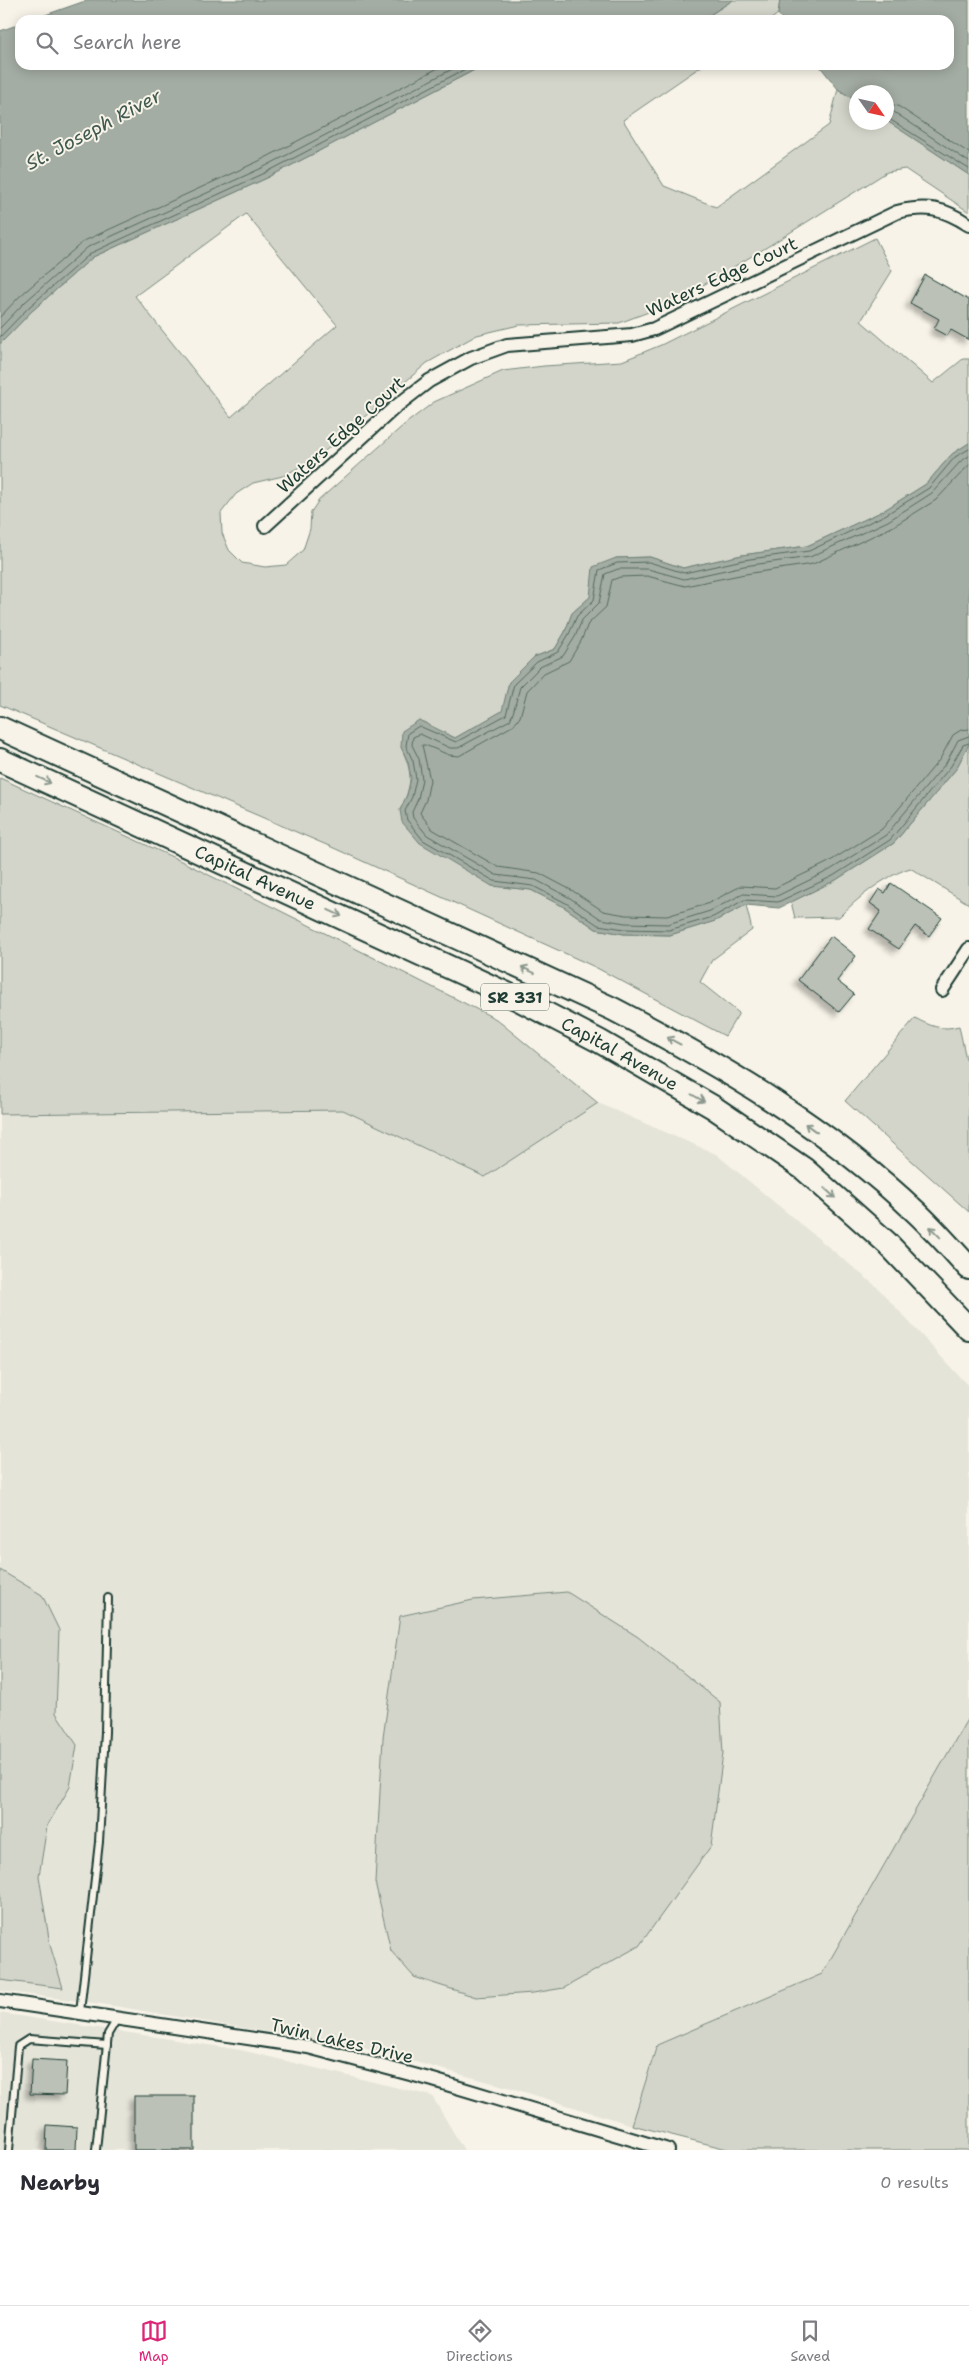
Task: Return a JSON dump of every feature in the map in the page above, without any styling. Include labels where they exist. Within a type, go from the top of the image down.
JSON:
[{"type":"highway","name":"Capital Avenue","points":[[0,728],[613,1009],[686,1047],[780,1105],[825,1138],[916,1213],[969,1268]]},
{"type":"highway","name":"Capital Avenue","points":[[0,760],[518,999],[599,1041],[713,1106],[804,1169],[887,1243],[969,1328]]},
{"type":"street","name":"Waters Edge Court","points":[[265,526],[394,408],[429,381],[471,358],[507,345],[632,335],[654,329],[897,212],[917,207],[938,209],[969,225]]},
{"type":"street","points":[[942,990],[969,950]]},
{"type":"street","name":"Twin Lakes Drive","points":[[0,2001],[308,2047],[433,2080],[668,2150]]},
{"type":"lane","points":[[80,2012],[99,1842],[105,1732],[108,1598]]},
{"type":"lane","points":[[96,2150],[108,2034],[118,2018]]},
{"type":"lane","points":[[8,2150],[18,2046],[29,2039],[107,2045]]},
{"type":"shaded area","points":[[733,0],[780,0],[777,15],[710,15]]},
{"type":"shaded area","points":[[474,70],[696,70],[623,120],[664,186],[716,207],[829,125],[838,89],[849,96],[849,130],[894,130],[894,126],[969,175],[969,212],[905,169],[887,172],[705,284],[654,310],[619,323],[519,325],[477,335],[427,363],[318,457],[283,476],[253,483],[236,494],[221,513],[222,533],[229,550],[242,563],[265,567],[286,565],[303,550],[310,529],[311,512],[319,500],[405,424],[434,402],[503,371],[544,366],[622,361],[661,345],[875,238],[892,271],[861,321],[933,383],[963,359],[969,359],[969,443],[952,454],[926,484],[883,511],[807,546],[742,555],[683,568],[650,557],[616,558],[590,597],[572,613],[565,632],[555,649],[534,657],[509,682],[503,711],[455,738],[419,720],[401,747],[408,764],[410,778],[407,793],[400,810],[492,886],[531,890],[564,907],[596,929],[624,934],[670,935],[715,921],[746,905],[752,930],[712,960],[700,982],[739,1013],[725,1036],[595,967],[336,849],[0,705],[0,344],[32,311],[93,257],[267,178]],"holes":[[[246,214],[337,325],[231,417],[135,296]]]},
{"type":"shaded area","points":[[969,744],[969,904],[910,868],[872,888],[839,917],[795,918],[791,902],[836,880],[894,843],[956,769]]},
{"type":"shaded area","points":[[0,778],[179,860],[496,1019],[598,1103],[485,1177],[343,1110],[0,1114]]},
{"type":"shaded area","points":[[915,1018],[936,1027],[959,1026],[966,1059],[969,1058],[969,1212],[845,1101]]},
{"type":"shaded area","points":[[598,1103],[716,1154],[877,1287],[969,1387],[969,1716],[822,1974],[657,2045],[632,2125],[511,2088],[367,2049],[102,2004],[0,1991],[0,1114],[343,1110],[485,1177]]},
{"type":"shaded area","points":[[0,1570],[42,1595],[59,1630],[56,1713],[77,1745],[70,1787],[47,1826],[39,1876],[50,1945],[63,1988],[0,1980]]},
{"type":"shaded area","points":[[567,1592],[638,1637],[720,1702],[723,1753],[711,1846],[639,1946],[564,1988],[533,1993],[476,1997],[414,1977],[391,1951],[375,1882],[383,1738],[400,1616],[473,1600]]},
{"type":"shaded area","points":[[969,1716],[969,2150],[731,2150],[632,2125],[657,2045],[822,1974]]},
{"type":"shaded area","points":[[0,2013],[241,2050],[432,2096],[464,2150],[0,2150]]},
{"type":"water","points":[[88,0],[733,0],[710,15],[45,15]]},
{"type":"water","points":[[780,0],[969,0],[969,175],[894,126],[894,85],[849,85],[849,96],[838,89],[823,70],[954,70],[954,15],[779,15]]},
{"type":"water","name":"St. Joseph River","points":[[15,26],[15,70],[474,70],[267,178],[93,257],[32,311],[0,344],[0,31]]},
{"type":"water","points":[[969,443],[969,744],[956,769],[894,843],[836,880],[779,908],[746,905],[715,921],[670,935],[624,934],[596,929],[564,907],[531,890],[492,886],[420,843],[402,822],[400,810],[407,795],[411,778],[408,762],[401,747],[402,731],[419,720],[455,738],[502,711],[509,682],[534,657],[555,649],[565,632],[572,613],[590,597],[593,567],[616,558],[650,557],[683,568],[742,555],[807,546],[883,511],[926,484],[952,454]]},
{"type":"building","points":[[925,275],[969,300],[969,340],[951,330],[947,336],[934,329],[939,319],[910,303]]},
{"type":"building","points":[[891,883],[942,918],[929,936],[915,926],[899,949],[869,929],[881,911],[870,903],[879,889],[885,893]]},
{"type":"building","points":[[831,936],[856,956],[837,981],[854,994],[839,1012],[798,980]]},
{"type":"building","points":[[32,2059],[67,2061],[65,2095],[30,2094]]},
{"type":"building","points":[[134,2096],[194,2096],[194,2150],[134,2150]]},
{"type":"building","points":[[47,2125],[77,2127],[76,2150],[46,2150]]}]
